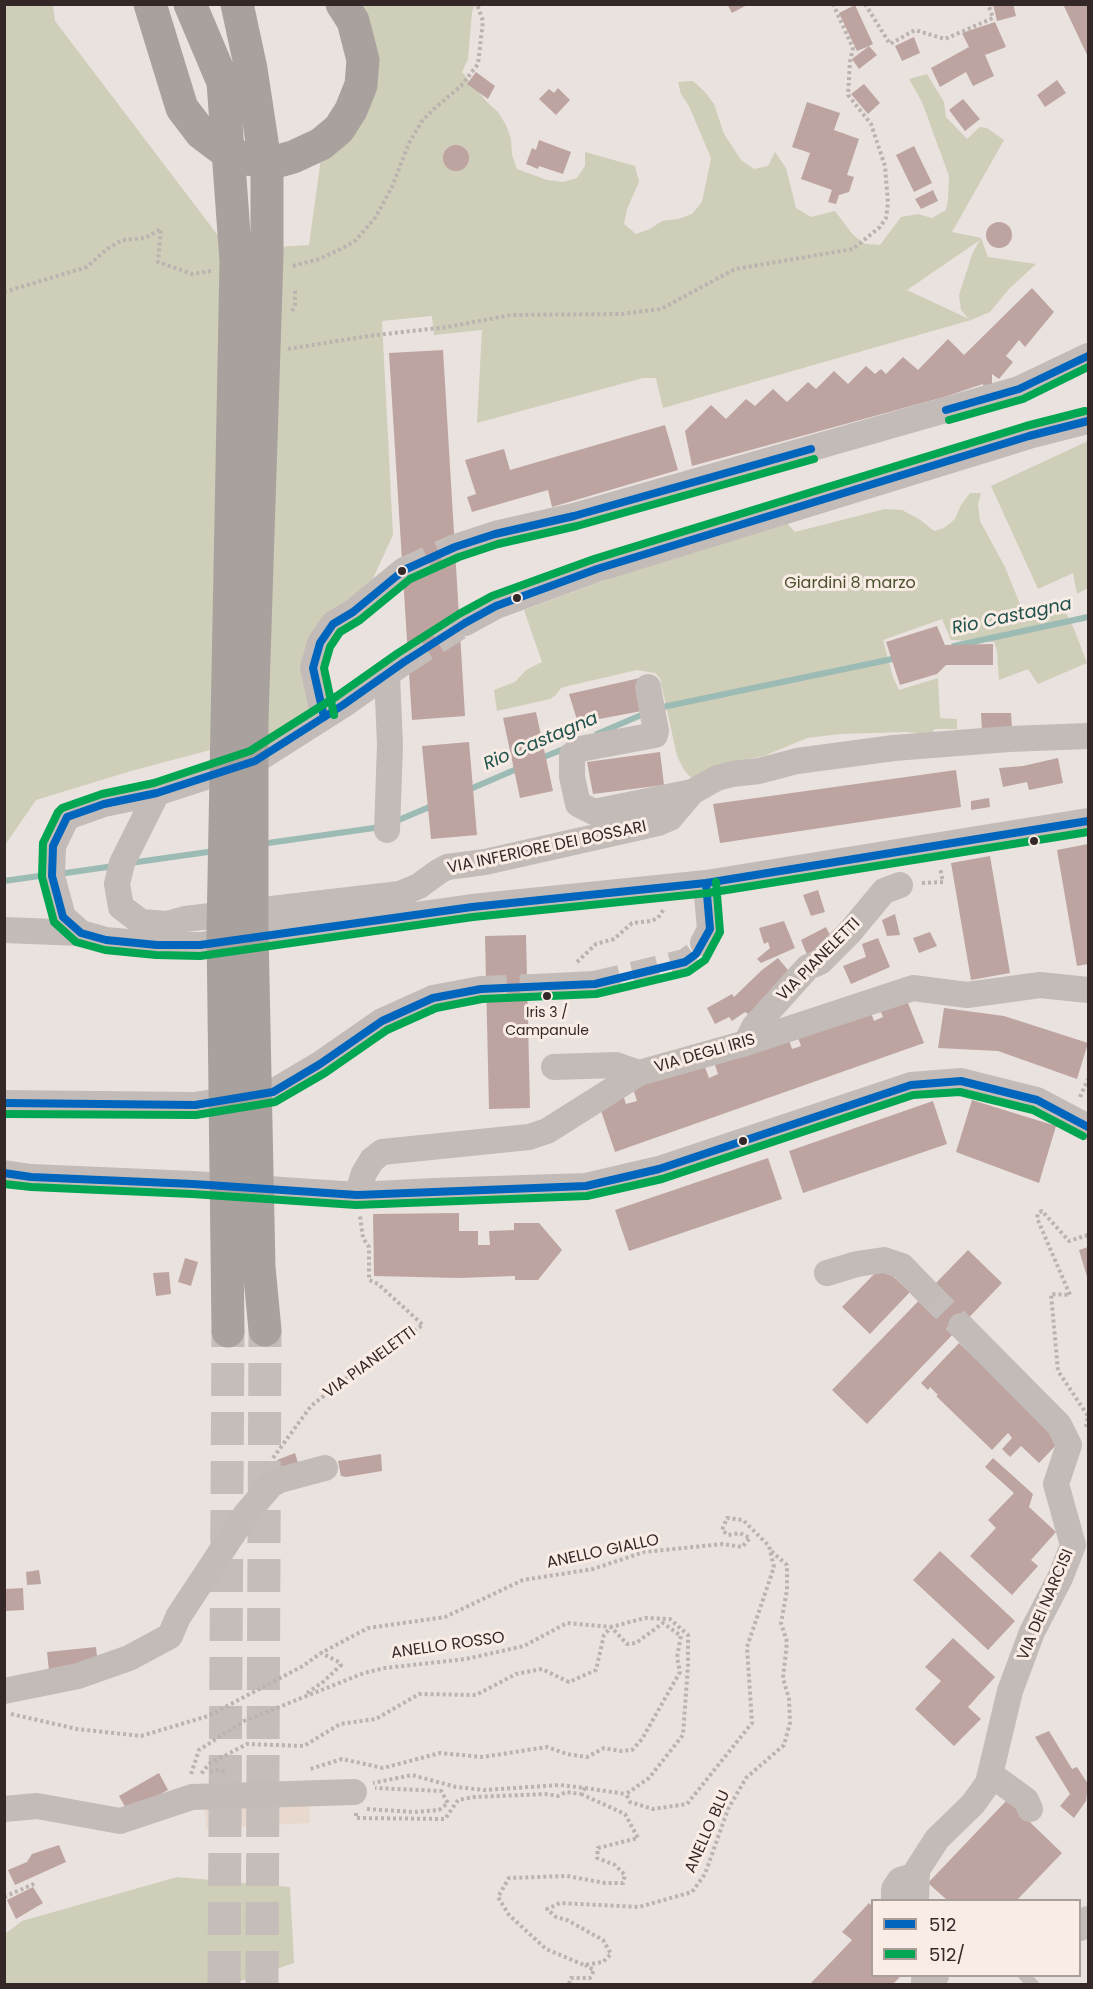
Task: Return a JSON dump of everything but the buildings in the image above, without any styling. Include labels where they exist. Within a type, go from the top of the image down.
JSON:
[{"type":"highway","points":[[150,4],[182,108],[201,133],[225,151],[246,159],[275,162],[293,158],[321,144],[339,129],[351,110],[361,85],[363,60],[353,21],[342,4]]},
{"type":"highway","points":[[190,4],[223,82]]},
{"type":"highway","points":[[203,4],[223,82],[236,261],[223,930],[244,1267],[266,1330]]},
{"type":"highway","points":[[228,1331],[244,1267],[252,944],[252,720],[282,263],[251,69],[237,4]]},
{"type":"street","points":[[455,547],[495,534],[574,516],[1019,389],[1089,356]]},
{"type":"street","points":[[465,623],[496,606],[597,569],[1029,436],[1089,421]]},
{"type":"street","points":[[324,717],[313,668],[320,643],[333,624],[353,612],[404,570]]},
{"type":"street","points":[[81,933],[63,917],[52,876],[53,846],[67,817],[104,804],[157,793],[255,761],[395,668],[387,830]]},
{"type":"street","points":[[648,687],[655,735],[580,749],[572,755],[572,777],[578,804],[594,812],[692,792]]},
{"type":"street","name":"VIA INFERIORE DEI BOSSARI","points":[[157,793],[122,862],[117,884],[121,907],[141,922],[167,924],[185,919],[400,894],[419,886],[447,867],[485,862],[658,823],[670,818],[692,792],[717,778],[759,771],[797,761],[894,748],[1009,739],[1089,736]]},
{"type":"street","points":[[4,930],[81,933],[105,940],[157,945],[200,945],[472,907],[706,884],[1089,821]]},
{"type":"street","points":[[703,943],[710,929],[706,884]]},
{"type":"street","name":"VIA PIANELETTI","points":[[746,1043],[754,1027],[808,967],[820,962],[850,932],[884,891],[900,885]]},
{"type":"street","points":[[534,987],[595,984]]},
{"type":"street","name":"VIA DEGLI IRIS","points":[[357,1196],[364,1173],[372,1160],[382,1152],[530,1137],[548,1131],[639,1073],[746,1043],[913,988],[967,995],[1040,985],[1089,990]]},
{"type":"street","points":[[4,1102],[195,1105],[273,1092],[320,1065],[382,1021],[433,998],[481,989]]},
{"type":"street","points":[[554,1067],[616,1065],[639,1073]]},
{"type":"street","points":[[4,1173],[357,1196],[586,1186],[659,1169],[911,1085],[961,1081],[1037,1100],[1089,1127]]},
{"type":"street","points":[[827,1273],[857,1264],[884,1260],[902,1266],[927,1292]]},
{"type":"street","name":"VIA DEI NARCISI","points":[[916,1899],[917,1870],[936,1839],[973,1804],[988,1784],[1010,1691],[1032,1632],[1060,1578],[1073,1545],[1056,1484],[1069,1445],[1059,1425],[961,1326]]},
{"type":"street","points":[[4,1691],[78,1676],[129,1658],[170,1636],[178,1617],[241,1522],[271,1485],[280,1480],[325,1468]]},
{"type":"street","points":[[990,1774],[1026,1800],[1030,1809]]},
{"type":"street","points":[[4,1809],[37,1806],[120,1821],[192,1797],[359,1789]]},
{"type":"street","points":[[894,1899],[894,1889],[900,1880],[917,1875]]},
{"type":"path","points":[[282,263],[319,259],[350,244],[375,218],[392,187],[409,143],[422,121],[461,86],[478,64],[483,21],[477,4]]},
{"type":"path","points":[[277,351],[368,336],[447,327],[511,315],[621,314],[661,309],[735,269],[853,249],[886,218],[888,203],[885,166],[872,124],[848,95],[852,48],[832,4]]},
{"type":"path","points":[[864,4],[890,44],[915,30],[945,39],[993,18],[988,4]]},
{"type":"path","points":[[4,292],[87,267],[107,249],[122,240],[145,238],[160,229],[158,262],[192,274],[219,270]]},
{"type":"path","points":[[282,263],[295,276]]},
{"type":"path","points":[[290,312],[295,306],[295,286]]},
{"type":"path","points":[[900,885],[943,882],[936,847]]},
{"type":"path","points":[[568,986],[569,971],[596,944],[614,939],[632,923],[658,918],[665,906],[663,888]]},
{"type":"path","name":"VIA PIANELETTI","points":[[273,1458],[310,1406],[380,1352],[423,1325],[378,1284],[369,1280],[369,1247],[363,1238],[357,1196]]},
{"type":"path","points":[[1051,1303],[1051,1294],[1070,1295],[1037,1218],[1038,1213],[1042,1211],[1069,1241],[1089,1235]]},
{"type":"path","name":"ANELLO GIALLO","points":[[4,1713],[77,1729],[141,1736],[208,1716],[303,1666],[321,1653],[368,1628],[446,1617],[523,1580],[593,1569],[644,1552],[723,1544],[742,1547],[750,1538],[740,1533],[728,1535],[722,1530],[727,1518],[743,1520],[769,1546],[770,1550]]},
{"type":"path","points":[[626,1794],[630,1802],[653,1809],[687,1804],[752,1723],[747,1647],[774,1567],[770,1550]]},
{"type":"path","name":"ANELLO BLU","points":[[584,1965],[603,1962],[611,1954],[603,1940],[567,1920],[556,1917],[547,1909],[560,1903],[639,1907],[692,1892],[705,1874],[728,1809],[747,1778],[783,1745],[790,1723],[789,1699],[783,1678],[787,1642],[781,1623],[787,1590],[787,1565],[770,1550]]},
{"type":"path","points":[[200,1775],[209,1764],[247,1744],[304,1746],[340,1724],[376,1719],[419,1694],[476,1695],[516,1674],[542,1669],[568,1682],[596,1670],[604,1635],[611,1627],[645,1618],[670,1619],[688,1635],[682,1735],[649,1778],[626,1794],[560,1785],[484,1790],[456,1787],[412,1775],[378,1780],[359,1789]]},
{"type":"path","name":"ANELLO ROSSO","points":[[200,1775],[190,1778],[199,1750],[244,1721],[364,1673],[385,1668],[466,1659],[524,1647],[567,1623],[611,1627]]},
{"type":"path","points":[[301,1772],[342,1759],[383,1768],[440,1753],[483,1757],[547,1747],[567,1754],[587,1757],[604,1748],[620,1751],[632,1750],[642,1739],[680,1672],[677,1657],[681,1636],[663,1623],[636,1643],[627,1644],[611,1627]]},
{"type":"path","points":[[302,1697],[341,1665],[321,1653]]},
{"type":"path","points":[[200,1775],[217,1770],[229,1772]]},
{"type":"path","points":[[580,1794],[585,1788]]},
{"type":"path","points":[[359,1789],[356,1818],[445,1819],[458,1800],[474,1797],[545,1794],[558,1796],[566,1792],[580,1794],[625,1814],[638,1838],[598,1848],[597,1858],[615,1865],[626,1875],[623,1883],[605,1883],[567,1876],[509,1878],[498,1896],[509,1915],[546,1949],[594,1970],[590,1978],[571,1978],[570,1984]]},
{"type":"path","points":[[359,1789],[441,1791],[448,1803],[439,1810],[414,1812],[368,1809],[362,1802],[359,1789]]},
{"type":"path","points":[[4,1897],[36,1883]]},
{"type":"green space","points":[[5,5],[53,5],[55,21],[229,250],[309,245],[321,158],[349,134],[357,5],[475,5],[472,12],[468,59],[462,72],[498,112],[506,125],[517,169],[547,180],[563,182],[577,178],[585,166],[585,152],[635,166],[639,182],[627,209],[624,224],[636,234],[662,221],[692,214],[702,202],[711,158],[689,106],[681,94],[678,82],[693,81],[705,92],[714,104],[724,134],[741,160],[754,169],[768,166],[775,152],[786,168],[796,208],[811,217],[835,211],[853,235],[865,244],[880,245],[901,217],[918,214],[932,218],[946,210],[949,176],[922,102],[909,79],[927,74],[944,102],[946,117],[967,139],[980,127],[987,128],[1004,140],[952,232],[981,238],[988,257],[1036,264],[1009,289],[990,312],[971,320],[663,408],[656,378],[643,378],[477,423],[482,330],[434,335],[432,316],[382,321],[393,535],[370,585],[326,620],[310,714],[297,727],[131,771],[36,800],[5,845]],"holes":[[[980,240],[973,252],[959,295],[961,310],[969,319],[907,290]]]},
{"type":"green space","points":[[1088,441],[1088,588],[1077,594],[1073,573],[1038,589],[991,486]]},
{"type":"green space","name":"Giardini 8 marzo","points":[[970,493],[981,493],[978,505],[980,521],[1005,567],[1024,614],[1061,602],[1087,663],[1038,684],[1028,669],[999,680],[997,651],[994,642],[951,640],[942,619],[883,640],[899,690],[938,678],[940,718],[957,719],[957,729],[934,729],[933,734],[905,732],[840,734],[807,738],[764,756],[721,764],[694,781],[684,770],[677,756],[660,678],[655,673],[637,670],[568,686],[561,688],[550,699],[497,711],[494,690],[515,682],[526,670],[542,662],[524,610],[630,571],[784,520],[795,532],[885,509],[902,510],[919,519],[934,531],[944,528],[955,519]]},
{"type":"green space","points":[[177,1877],[290,1887],[294,1963],[232,1984],[5,1984],[5,1934],[22,1921]]},
{"type":"shaded area","points":[[308,1785],[310,1823],[206,1828],[204,1790]]},
{"type":"waterway","name":"Rio Castagna","points":[[954,646],[1088,617]]},
{"type":"waterway","name":"Rio Castagna","points":[[658,708],[897,658]]},
{"type":"waterway","name":"Rio Castagna","points":[[597,734],[646,713]]},
{"type":"waterway","name":"Rio Castagna","points":[[539,759],[566,748]]},
{"type":"waterway","name":"Rio Castagna","points":[[468,790],[519,768]]},
{"type":"waterway","name":"Rio Castagna","points":[[394,822],[434,805]]},
{"type":"waterway","name":"Rio Castagna","points":[[261,844],[381,827]]},
{"type":"waterway","name":"Rio Castagna","points":[[130,863],[215,851]]},
{"type":"waterway","name":"Rio Castagna","points":[[59,874],[114,866]]},
{"type":"waterway","name":"Rio Castagna","points":[[4,881],[46,875]]},
{"type":"tunnel","points":[[404,570],[455,547]]},
{"type":"tunnel","points":[[404,662],[465,623]]},
{"type":"tunnel","points":[[595,984],[685,962],[696,954],[703,943]]},
{"type":"tunnel","points":[[481,989],[534,987]]},
{"type":"tunnel","points":[[927,1292],[961,1326]]},
{"type":"tunnel","points":[[262,1984],[265,1330]]},
{"type":"tunnel","points":[[224,1984],[228,1331]]},
{"type":"tunnel","points":[[1024,1984],[1032,1977]]},
{"type":"transit line","name":"512","points":[[946,410],[1019,389],[1088,356]]},
{"type":"transit line","name":"512/","points":[[949,420],[1023,399],[1088,367]]},
{"type":"transit line","name":"512/","points":[[1085,411],[1026,426],[594,559],[492,596],[398,653],[337,696],[250,751],[154,783],[102,794],[62,808],[43,843],[42,877],[54,922],[76,942],[105,950],[200,956],[473,917],[708,893],[1088,832]]},
{"type":"transit line","name":"512","points":[[1088,421],[1029,436],[597,569],[496,606],[404,662],[343,705],[255,761],[157,793],[104,804],[67,817],[53,846],[52,876],[63,917],[81,933],[106,940],[157,945],[200,945],[472,907],[706,883],[1088,821]]},
{"type":"transit line","name":"512","points":[[324,717],[313,668],[320,643],[333,624],[353,612],[404,570],[455,547],[495,534],[574,516],[811,449]]},
{"type":"transit line","name":"512/","points":[[334,715],[324,668],[330,647],[340,632],[360,620],[410,579],[459,557],[498,544],[577,526],[814,459]]},
{"type":"transit line","name":"512/","points":[[4,1114],[196,1115],[275,1102],[325,1073],[387,1030],[436,1008],[482,999],[596,994],[688,972],[705,960],[720,932],[716,882]]},
{"type":"transit line","name":"512","points":[[4,1103],[195,1105],[273,1092],[320,1064],[382,1021],[433,998],[481,989],[595,984],[685,962],[696,954],[710,929],[706,883]]},
{"type":"transit line","name":"512","points":[[4,1173],[31,1177],[193,1184],[357,1195],[586,1186],[659,1169],[911,1085],[961,1081],[1037,1100],[1088,1127]]},
{"type":"transit line","name":"512/","points":[[4,1184],[356,1205],[587,1196],[662,1179],[913,1095],[960,1092],[1033,1110],[1083,1136]]},
{"type":"place","name":"Iris 3 / Campanule","points":[[547,996]]}]
